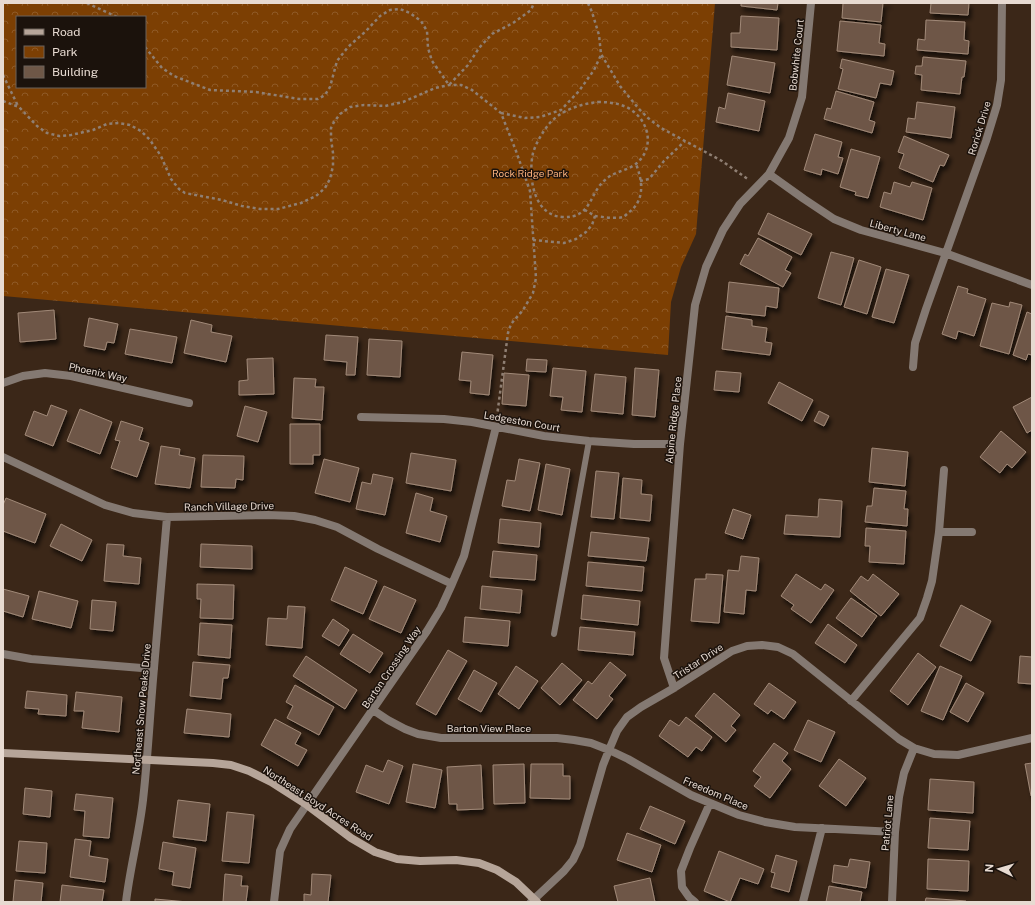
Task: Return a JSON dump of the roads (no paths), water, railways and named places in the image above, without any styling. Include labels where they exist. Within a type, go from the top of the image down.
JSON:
[{"type":"street","name":"Bobwhite Court","points":[[768,174],[789,138],[802,97],[811,3]]},
{"type":"street","name":"Rorick Drive","points":[[913,367],[915,342],[986,141],[997,105],[1001,80],[1002,3]]},
{"type":"street","name":"Alpine Ridge Place","points":[[674,688],[664,658],[680,444],[695,305],[706,267],[723,230],[740,204],[768,174]]},
{"type":"street","name":"Liberty Lane","points":[[768,174],[834,219],[861,230],[946,253],[1032,285]]},
{"type":"street","name":"Phoenix Way","points":[[3,383],[23,376],[45,373],[65,375],[189,403]]},
{"type":"street","name":"Ledgeston Court","points":[[361,417],[444,419],[472,422],[544,436],[589,441],[634,444],[680,444]]},
{"type":"street","name":"Barton Crossing Way","points":[[274,902],[280,851],[290,829],[427,631],[441,608],[464,556],[496,427]]},
{"type":"street","name":"Ranch Village Drive","points":[[3,457],[106,505],[133,514],[167,517],[268,515],[294,516],[316,520],[337,527],[378,549],[452,584]]},
{"type":"street","points":[[851,701],[920,618],[932,581],[939,532],[944,470]]},
{"type":"street","name":"Northeast Snow Peaks Drive","points":[[126,902],[135,853],[147,760],[167,517]]},
{"type":"street","points":[[939,532],[972,532]]},
{"type":"street","name":"Tristar Drive","points":[[534,901],[573,860],[580,845],[603,765],[617,731],[628,717],[641,707],[732,651],[747,646],[762,645],[778,647],[793,654],[899,739],[914,748],[934,754],[958,755],[1032,738]]},
{"type":"street","points":[[3,654],[31,659],[154,669]]},
{"type":"street","name":"Barton View Place","points":[[373,710],[405,729],[418,734],[441,738],[557,738],[590,743],[609,750]]},
{"type":"street","name":"Patriot Lane","points":[[892,902],[895,832],[899,797],[904,773],[914,748]]},
{"type":"street","name":"Freedom Place","points":[[609,750],[691,795],[739,816],[795,827],[895,832]]},
{"type":"street","name":"Northeast Boyd Acres Road","points":[[3,753],[231,765],[249,771],[271,782],[307,805],[351,838],[375,852],[397,859],[420,861],[456,860],[479,863],[497,870],[516,882],[534,901]]},
{"type":"street","points":[[695,902],[689,897],[682,886],[681,871],[710,803]]},
{"type":"street","points":[[803,902],[822,828]]},
{"type":"lane","points":[[554,634],[589,441]]},
{"type":"park label","name":"Rock Ridge Park","points":[[530,173]]}]
